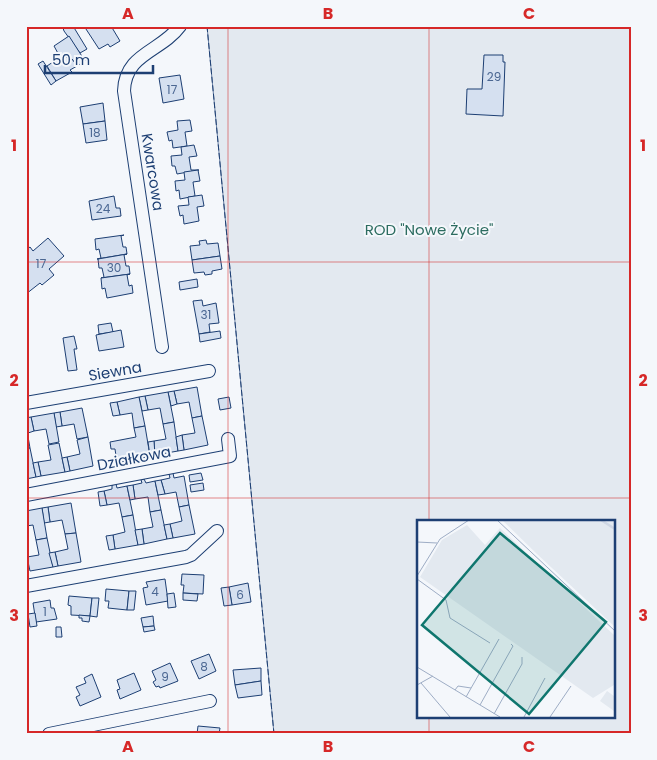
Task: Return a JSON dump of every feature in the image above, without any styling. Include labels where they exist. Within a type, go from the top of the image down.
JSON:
[{"type":"street","name":"Kwarcowa","points":[[162,347],[124,81],[132,64],[171,36],[180,26]]},
{"type":"street","name":"Siewna","points":[[26,403],[209,371]]},
{"type":"street","name":"Działkowa","points":[[26,495],[230,456],[228,439]]},
{"type":"street","points":[[26,586],[186,558],[217,531]]},
{"type":"street","points":[[49,734],[210,701]]},
{"type":"green space","name":"ROD \"Nowe Życie\"","points":[[207,26],[631,26],[631,734],[274,734]]},
{"type":"building","points":[[65,26],[73,26],[87,49],[80,53],[64,31],[63,28]]},
{"type":"building","points":[[84,26],[111,26],[120,41],[110,47],[108,44],[99,49]]},
{"type":"building","points":[[69,36],[85,61],[77,66],[72,59],[69,61],[65,54],[60,57],[54,46]]},
{"type":"building","points":[[65,54],[69,61],[72,59],[77,66],[70,70],[72,72],[56,81],[47,66]]},
{"type":"building","points":[[484,55],[503,55],[503,62],[505,62],[503,116],[466,114],[467,89],[482,89]]},
{"type":"building","points":[[43,61],[56,81],[51,85],[38,64]]},
{"type":"building","points":[[180,75],[184,99],[163,103],[159,78]]},
{"type":"building","points":[[103,103],[105,121],[83,124],[80,107]]},
{"type":"building","points":[[190,120],[192,131],[185,132],[187,146],[173,148],[172,140],[169,141],[167,132],[178,130],[177,121]]},
{"type":"building","points":[[105,121],[107,140],[86,143],[83,124]]},
{"type":"building","points":[[194,145],[197,156],[189,157],[191,170],[199,170],[177,174],[175,166],[172,166],[171,156],[182,155],[181,147]]},
{"type":"building","points":[[198,170],[200,181],[193,182],[195,196],[180,199],[179,190],[176,191],[175,181],[185,180],[184,172]]},
{"type":"building","points":[[202,195],[204,206],[197,207],[199,221],[184,224],[183,215],[180,216],[178,206],[189,205],[188,197]]},
{"type":"building","points":[[114,196],[116,208],[120,208],[121,216],[92,220],[89,201]]},
{"type":"building","points":[[124,235],[121,236],[123,247],[126,247],[127,254],[97,259],[101,258],[99,249],[96,250],[95,239]]},
{"type":"building","points":[[48,238],[64,256],[49,269],[54,275],[42,285],[40,283],[26,294],[26,250],[30,247],[33,251]]},
{"type":"building","points":[[206,240],[207,244],[218,243],[220,256],[192,260],[190,246],[200,245],[199,241]]},
{"type":"building","points":[[127,254],[124,255],[130,274],[101,278],[104,277],[102,268],[99,268],[98,259]]},
{"type":"building","points":[[220,256],[222,269],[205,275],[204,272],[194,273],[192,260]]},
{"type":"building","points":[[130,274],[127,275],[129,286],[132,285],[133,293],[107,298],[105,288],[102,289],[101,278]]},
{"type":"building","points":[[197,279],[198,287],[180,290],[179,282]]},
{"type":"building","points":[[202,300],[203,306],[216,303],[219,323],[209,324],[210,332],[199,334],[193,301]]},
{"type":"building","points":[[111,323],[113,332],[99,334],[98,325]]},
{"type":"building","points":[[121,330],[124,347],[99,351],[96,335]]},
{"type":"building","points":[[220,331],[221,338],[200,342],[199,334]]},
{"type":"building","points":[[74,336],[77,349],[74,349],[77,370],[68,371],[63,338]]},
{"type":"building","points":[[197,387],[202,416],[192,418],[189,402],[177,404],[174,391]]},
{"type":"building","points":[[174,391],[177,404],[171,406],[168,392]]},
{"type":"building","points":[[168,392],[174,422],[163,424],[160,408],[148,410],[145,396]]},
{"type":"building","points":[[145,396],[148,410],[142,411],[139,397]]},
{"type":"building","points":[[139,397],[145,426],[134,428],[132,413],[120,415],[117,402]]},
{"type":"building","points":[[229,397],[231,408],[220,410],[218,399]]},
{"type":"building","points":[[117,402],[120,415],[113,416],[110,403]]},
{"type":"building","points":[[82,408],[88,437],[77,439],[74,424],[62,426],[60,412]]},
{"type":"building","points":[[60,412],[62,426],[56,427],[54,413]]},
{"type":"building","points":[[54,413],[59,442],[49,444],[46,429],[34,431],[31,417]]},
{"type":"building","points":[[202,416],[208,445],[184,450],[182,435],[195,433],[192,418]]},
{"type":"building","points":[[31,417],[34,431],[28,433],[26,418]]},
{"type":"building","points":[[174,422],[178,451],[155,455],[154,441],[166,439],[163,424]]},
{"type":"building","points":[[26,425],[30,448],[26,449]]},
{"type":"building","points":[[145,426],[150,456],[142,458],[143,462],[136,463],[135,459],[117,463],[115,449],[111,449],[110,442],[136,437],[134,428]]},
{"type":"building","points":[[182,435],[184,450],[178,451],[176,437]]},
{"type":"building","points":[[88,437],[93,466],[70,471],[67,457],[80,454],[77,440]]},
{"type":"building","points":[[154,441],[155,455],[150,456],[148,442]]},
{"type":"building","points":[[59,443],[65,472],[41,476],[38,462],[51,460],[48,445]]},
{"type":"building","points":[[30,448],[36,477],[26,479],[26,449]]},
{"type":"building","points":[[67,457],[70,471],[65,472],[62,458]]},
{"type":"building","points":[[38,462],[41,476],[36,477],[33,463]]},
{"type":"building","points":[[173,473],[174,478],[184,476],[189,505],[179,507],[176,492],[165,494],[161,480],[170,478],[169,474]]},
{"type":"building","points":[[201,473],[203,480],[190,482],[189,475]]},
{"type":"building","points":[[144,479],[146,483],[155,481],[161,510],[150,512],[148,497],[135,499],[133,485],[142,483],[141,480]]},
{"type":"building","points":[[161,480],[165,494],[158,495],[155,481]]},
{"type":"building","points":[[203,483],[204,490],[191,492],[190,485]]},
{"type":"building","points":[[116,484],[117,488],[127,486],[133,515],[122,517],[119,503],[107,505],[104,491],[112,489],[112,485]]},
{"type":"building","points":[[133,485],[135,499],[130,500],[127,486]]},
{"type":"building","points":[[104,491],[107,505],[100,506],[98,492]]},
{"type":"building","points":[[71,503],[76,533],[65,534],[62,520],[50,522],[48,507]]},
{"type":"building","points":[[189,505],[195,534],[173,538],[170,524],[182,521],[179,507]]},
{"type":"building","points":[[48,507],[50,522],[44,523],[42,508]]},
{"type":"building","points":[[42,508],[47,538],[36,540],[33,525],[26,526],[26,511]]},
{"type":"building","points":[[161,510],[167,539],[144,544],[142,529],[153,527],[150,512]]},
{"type":"building","points":[[133,515],[138,545],[115,549],[113,535],[125,532],[122,517]]},
{"type":"building","points":[[170,524],[173,538],[167,539],[164,525]]},
{"type":"building","points":[[142,529],[144,544],[138,545],[135,530]]},
{"type":"building","points":[[76,533],[81,562],[58,566],[55,552],[68,549],[65,534]]},
{"type":"building","points":[[113,535],[115,549],[109,550],[106,536]]},
{"type":"building","points":[[47,538],[53,567],[30,571],[27,557],[39,555],[36,540]]},
{"type":"building","points":[[55,552],[58,566],[53,567],[49,553]]},
{"type":"building","points":[[182,574],[204,575],[203,594],[183,593],[184,585],[181,585]]},
{"type":"building","points":[[165,579],[168,601],[146,605],[143,588],[148,587],[146,582]]},
{"type":"building","points":[[248,583],[251,602],[232,605],[229,587]]},
{"type":"building","points":[[229,587],[232,605],[224,606],[221,588]]},
{"type":"building","points":[[106,589],[129,591],[127,610],[108,608],[109,601],[105,601]]},
{"type":"building","points":[[129,591],[136,591],[134,610],[127,610]]},
{"type":"building","points":[[174,593],[176,607],[168,608],[167,594]]},
{"type":"building","points":[[183,593],[198,594],[197,601],[183,600]]},
{"type":"building","points":[[69,596],[92,598],[90,616],[71,615],[71,606],[68,605]]},
{"type":"building","points":[[92,598],[99,598],[97,617],[90,616]]},
{"type":"building","points":[[50,600],[51,608],[54,608],[57,619],[36,622],[33,603]]},
{"type":"building","points":[[35,613],[37,626],[30,627],[28,614]]},
{"type":"building","points":[[79,615],[90,616],[89,622],[82,621]]},
{"type":"building","points":[[153,616],[154,626],[143,627],[141,618]]},
{"type":"building","points":[[154,626],[155,630],[144,632],[143,627]]},
{"type":"building","points":[[56,627],[61,627],[62,637],[56,637]]},
{"type":"building","points":[[209,654],[216,671],[199,679],[191,661]]},
{"type":"building","points":[[170,663],[178,681],[160,688],[159,686],[156,687],[153,682],[156,680],[152,671]]},
{"type":"building","points":[[261,668],[261,681],[235,685],[233,670]]},
{"type":"building","points":[[134,673],[141,690],[120,699],[117,690],[120,689],[117,680]]},
{"type":"building","points":[[92,674],[101,697],[80,706],[76,697],[80,695],[76,687],[86,683],[84,678]]},
{"type":"building","points":[[261,681],[262,695],[238,698],[235,685]]},
{"type":"building","points":[[198,726],[220,728],[219,734],[197,734]]},
{"type":"fence","points":[[207,26],[274,734]]}]
